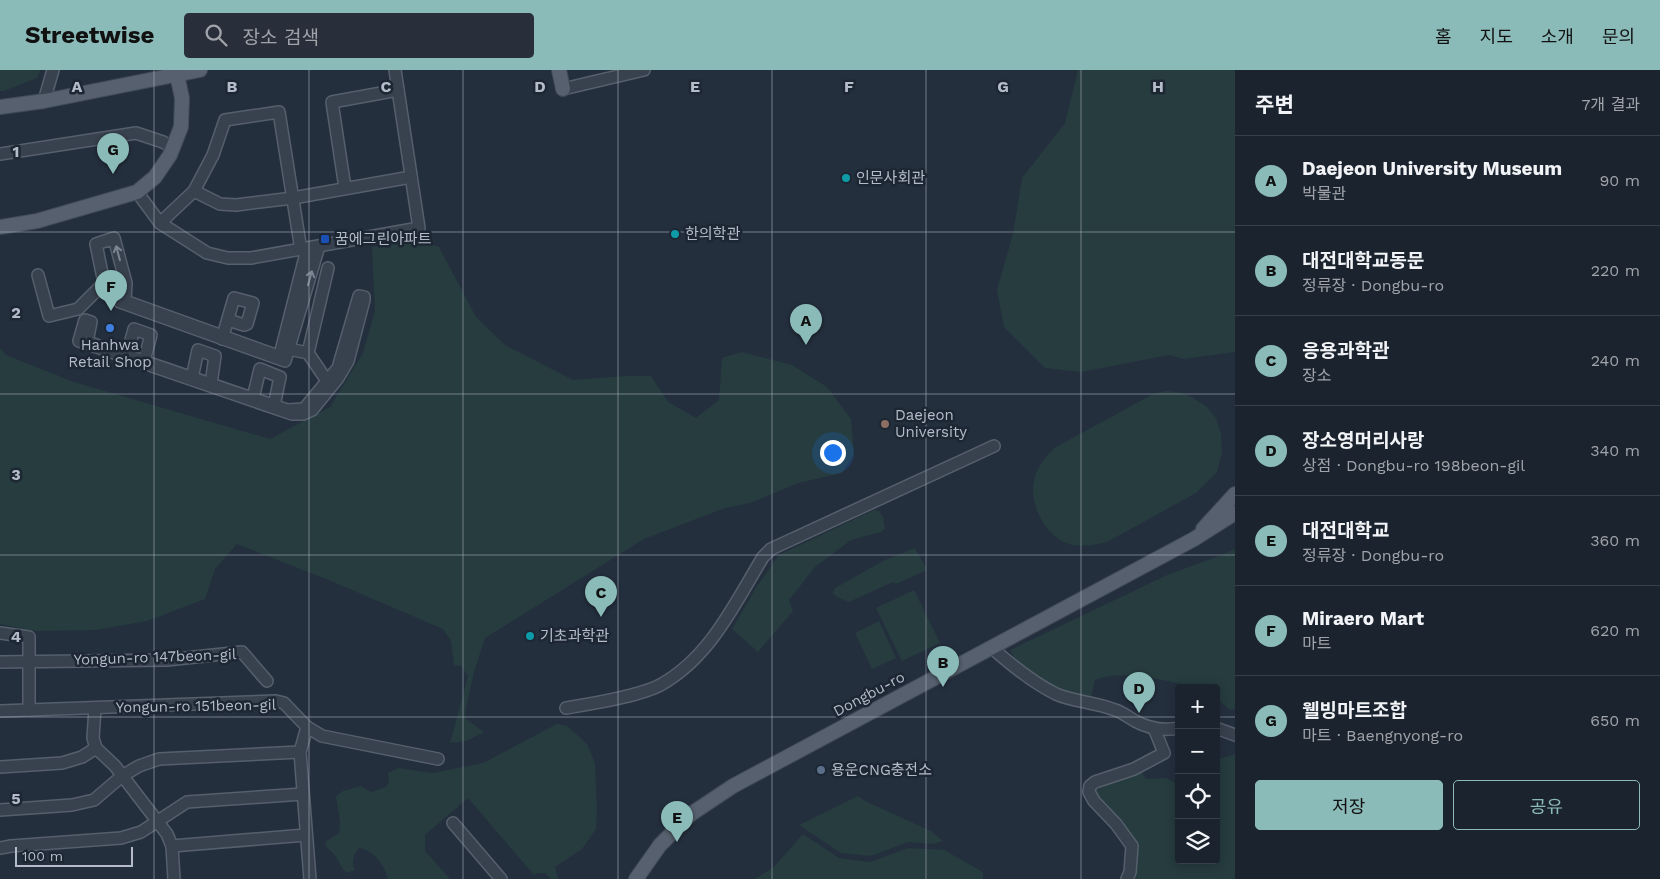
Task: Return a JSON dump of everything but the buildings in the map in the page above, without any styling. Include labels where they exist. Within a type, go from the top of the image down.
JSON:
[{"type":"main road","points":[[0,107],[44,101],[177,72],[200,70]]},
{"type":"main road","points":[[558,70],[563,88]]},
{"type":"main road","points":[[0,227],[38,221],[137,192],[155,177],[170,156],[181,127],[182,98],[177,72]]},
{"type":"main road","points":[[1194,539],[1235,494]]},
{"type":"main road","name":"Dongbu-ro","points":[[636,879],[660,844],[684,820],[733,786],[1194,539],[1235,514]]},
{"type":"street","points":[[44,101],[53,70]]},
{"type":"street","points":[[137,192],[160,224],[207,253],[228,258],[251,258],[419,228],[395,70]]},
{"type":"street","points":[[563,88],[644,70]]},
{"type":"street","points":[[345,188],[332,102],[398,90]]},
{"type":"street","points":[[160,224],[194,191],[213,155],[225,120],[279,112],[293,198],[304,249],[286,348]]},
{"type":"street","points":[[0,154],[136,133],[163,142],[173,148]]},
{"type":"street","points":[[194,191],[220,204],[236,205],[293,198],[411,177]]},
{"type":"street","points":[[104,283],[96,244],[114,238],[126,283],[125,301],[222,338]]},
{"type":"street","points":[[104,283],[122,286],[120,302],[278,356],[286,348],[319,246]]},
{"type":"street","points":[[308,353],[328,268]]},
{"type":"street","points":[[38,275],[49,316],[78,309],[104,283]]},
{"type":"street","points":[[358,297],[364,297],[348,362],[338,378],[312,410],[303,414],[292,414],[79,341],[85,320],[91,322],[87,342],[127,355],[287,410],[304,409],[338,368],[358,297]]},
{"type":"street","points":[[222,338],[228,320]]},
{"type":"street","points":[[127,355],[134,329],[151,335],[144,361]]},
{"type":"street","points":[[286,348],[308,353],[327,381]]},
{"type":"street","points":[[192,378],[198,350],[216,356],[211,384]]},
{"type":"street","points":[[253,398],[260,369],[280,377],[274,406]]},
{"type":"street","points":[[566,708],[636,693],[661,685],[684,670],[713,639],[763,557],[771,548],[994,446]]},
{"type":"street","points":[[0,633],[29,638],[29,710]]},
{"type":"street","points":[[991,647],[1015,668],[1055,694],[1118,710],[1137,722],[1154,728],[1175,729]]},
{"type":"street","name":"Yongun-ro 147beon-gil","points":[[0,662],[167,660],[242,652],[267,681]]},
{"type":"street","name":"Yongun-ro 151beon-gil","points":[[0,711],[276,701],[284,703],[307,727],[322,736],[438,759]]},
{"type":"street","points":[[95,708],[93,738],[96,748],[115,766],[167,834],[172,846],[174,879]]},
{"type":"street","points":[[307,727],[300,752],[310,879]]},
{"type":"street","points":[[1127,879],[1130,872],[1132,846],[1116,824],[1094,801],[1089,792],[1090,786],[1095,782],[1134,769],[1164,753],[1154,728]]},
{"type":"street","points":[[1219,729],[1235,735]]},
{"type":"street","points":[[0,767],[62,763],[82,757],[96,748]]},
{"type":"street","points":[[0,810],[72,805],[94,800],[122,776],[139,766],[159,759],[300,752]]},
{"type":"street","points":[[0,848],[121,838],[141,832],[187,802],[303,794]]},
{"type":"street","points":[[453,823],[501,879]]},
{"type":"street","points":[[172,846],[306,835]]},
{"type":"green space","points":[[0,70],[40,70],[37,78],[0,91]]},
{"type":"green space","points":[[1078,70],[1235,70],[1235,352],[1184,359],[1169,355],[1081,372],[1045,368],[1004,327],[997,290],[1013,234],[1022,178],[1065,123]]},
{"type":"green space","points":[[417,239],[439,247],[476,317],[505,345],[573,380],[651,376],[668,402],[696,418],[719,400],[722,358],[742,352],[792,365],[827,387],[851,419],[854,454],[842,473],[798,483],[750,503],[725,508],[644,539],[485,638],[474,672],[465,713],[466,719],[484,732],[466,741],[450,743],[468,676],[461,666],[454,665],[451,641],[443,629],[331,581],[237,544],[215,569],[205,599],[147,621],[96,630],[36,631],[0,624],[0,348],[6,355],[74,382],[270,439],[330,407],[363,353],[375,311],[372,247]]},
{"type":"green space","points":[[1167,391],[1183,393],[1193,398],[1206,406],[1216,418],[1221,434],[1222,453],[1217,472],[1196,493],[1107,542],[1076,546],[1063,542],[1045,526],[1034,501],[1034,482],[1041,464],[1056,447],[1155,393]]},
{"type":"green space","points":[[874,510],[879,511],[883,517],[885,528],[881,532],[851,540],[815,567],[789,600],[793,611],[758,652],[732,629],[757,586],[779,555]]},
{"type":"green space","points":[[915,548],[927,570],[896,584],[893,582],[849,602],[837,597],[833,593],[835,588],[885,560]]},
{"type":"green space","points":[[1235,549],[1235,709],[1230,710],[1220,701],[1220,684],[1181,684],[1140,676],[1109,676],[1095,680],[1091,697],[1082,696],[1063,690],[1025,669],[1018,663],[1010,650],[1167,575]]},
{"type":"green space","points":[[914,590],[940,643],[902,661],[876,608]]},
{"type":"green space","points":[[879,621],[896,658],[872,669],[855,633]]},
{"type":"green space","points":[[557,724],[567,726],[587,744],[595,763],[597,812],[596,829],[582,849],[555,867],[558,879],[551,879],[545,873],[534,875],[468,798],[425,835],[425,851],[450,879],[388,879],[378,859],[364,849],[359,848],[353,859],[355,870],[346,873],[327,848],[325,842],[339,833],[340,822],[336,796],[343,791],[361,786],[371,792],[386,787],[389,782],[388,773],[398,768],[433,773],[483,763]]},
{"type":"green space","points":[[1235,754],[1235,879],[1135,879],[1137,845],[1093,792],[1118,779],[1141,771],[1146,779],[1166,778],[1175,782],[1175,864],[1220,864],[1220,759]]},
{"type":"green space","points":[[858,796],[867,802],[931,831],[943,841],[933,844],[908,842],[871,856],[841,853],[799,825]]},
{"type":"green space","points":[[803,834],[839,858],[870,862],[908,848],[944,850],[983,872],[983,879],[755,879],[774,867]]},
{"type":"place","name":"웰빙마트조합","points":[[113,174]]},
{"type":"place","name":"인문사회관","points":[[846,178]]},
{"type":"place","name":"한의학관","points":[[675,234]]},
{"type":"place","name":"꿈에그린아파트","points":[[325,239]]},
{"type":"place","name":"Miraero Mart","points":[[111,311]]},
{"type":"place","name":"Hanhwa Retail Shop","points":[[110,328]]},
{"type":"place","name":"Daejeon University Museum","points":[[806,345]]},
{"type":"place","name":"Daejeon University","points":[[885,424]]},
{"type":"place","name":"응용과학관","points":[[601,617]]},
{"type":"place","name":"기초과학관","points":[[530,636]]},
{"type":"place","name":"대전대학교동문","points":[[943,687]]},
{"type":"place","name":"장소영머리사랑","points":[[1139,713]]},
{"type":"place","name":"용운CNG충전소","points":[[821,770]]},
{"type":"place","name":"대전대학교","points":[[677,842]]}]
